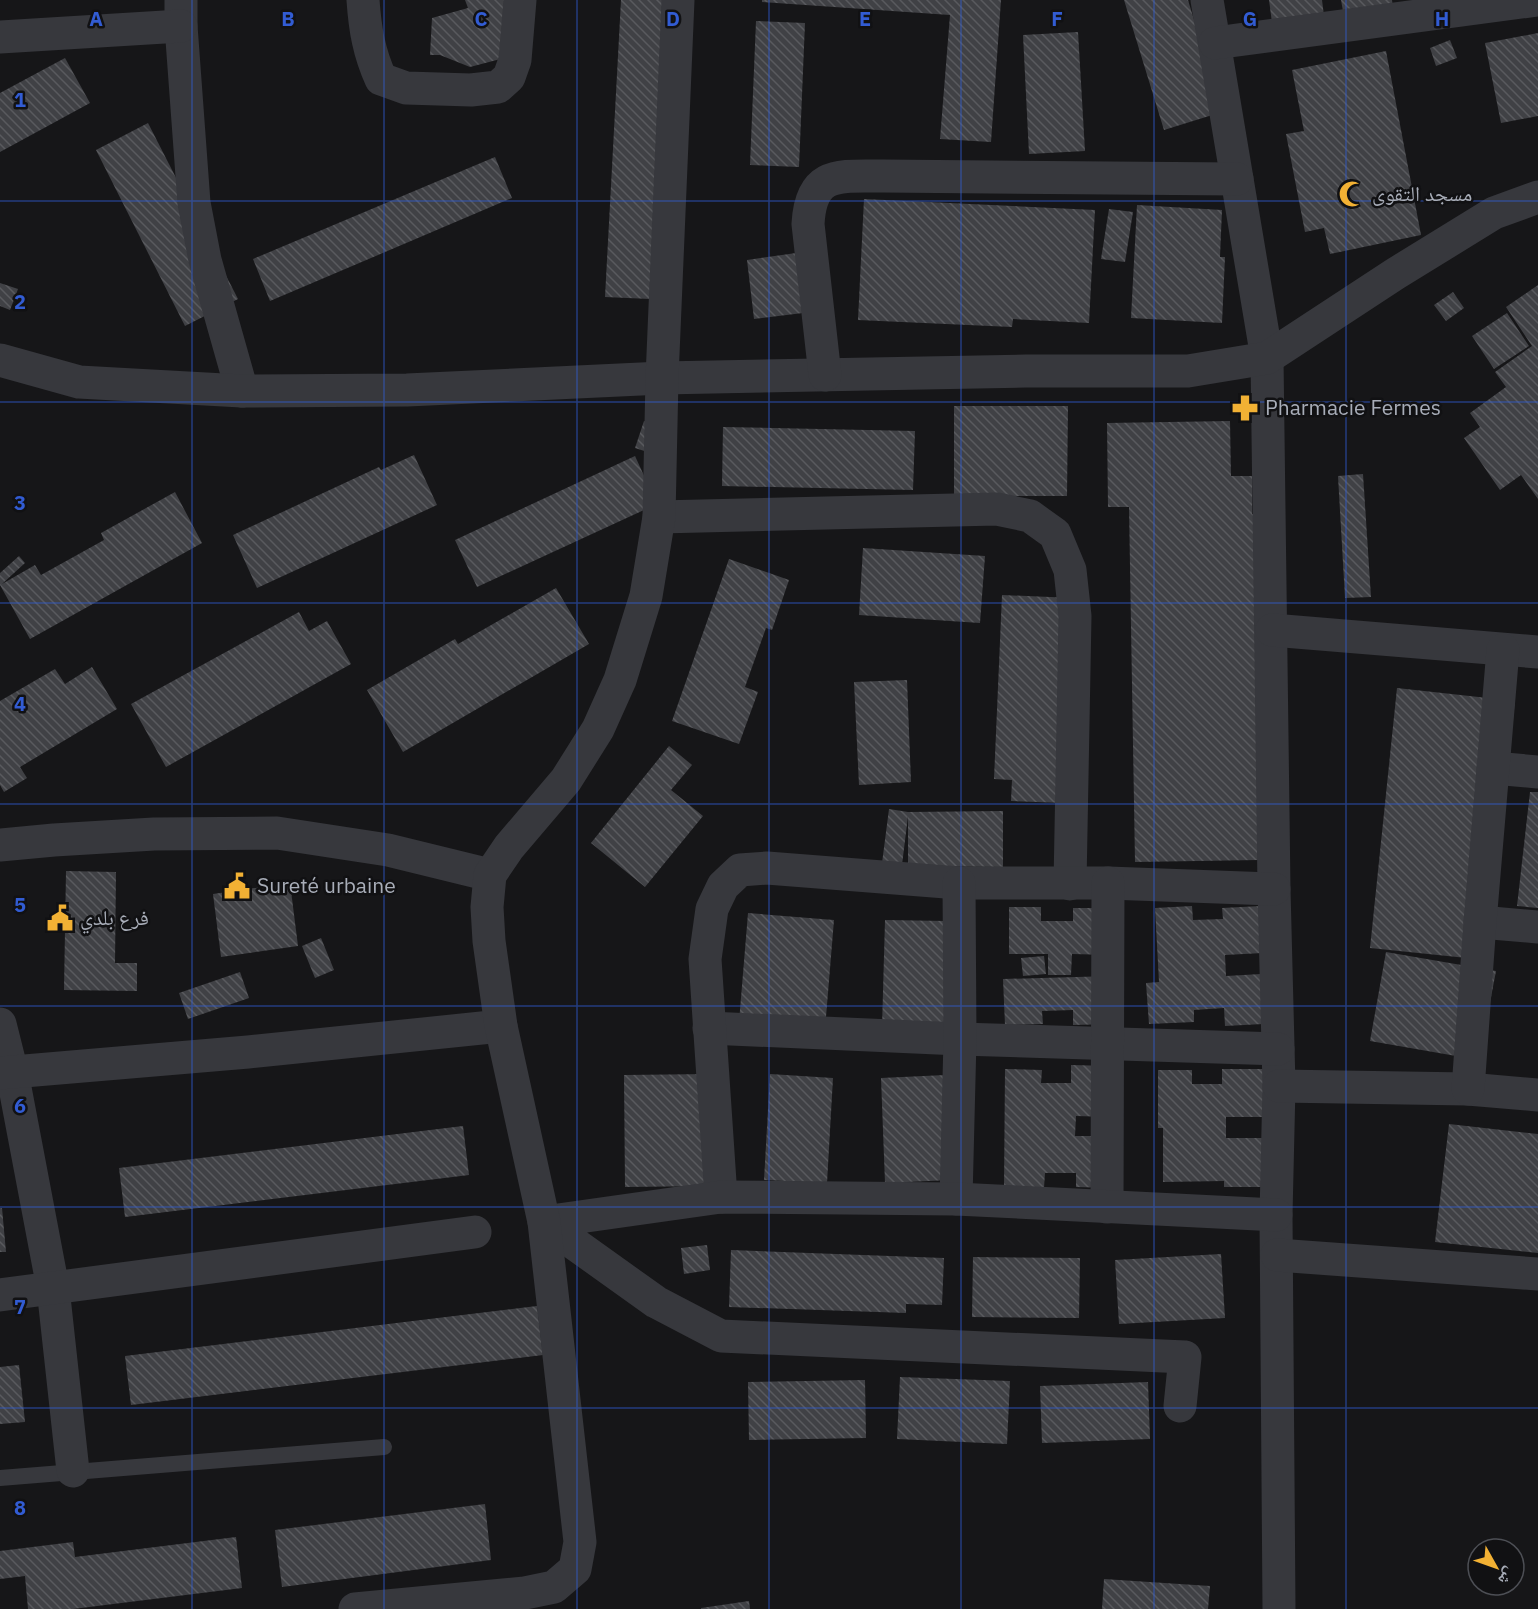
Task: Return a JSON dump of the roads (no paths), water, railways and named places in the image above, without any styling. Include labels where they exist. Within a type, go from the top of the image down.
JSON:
[{"type":"street","points":[[363,0],[365,31],[371,58],[381,79],[406,88],[471,90],[498,87],[509,77],[515,60],[520,0]]},
{"type":"street","points":[[355,1609],[525,1593],[554,1587],[575,1569],[580,1542],[544,1222],[501,1026],[489,941],[487,907],[490,874],[509,847],[566,780],[598,729],[620,680],[646,596],[659,516],[662,378],[678,0]]},
{"type":"street","points":[[1208,0],[1267,358],[1279,1086],[1276,1215],[1279,1609]]},
{"type":"street","points":[[1215,43],[1537,0]]},
{"type":"street","points":[[0,37],[181,13],[194,203],[205,260],[242,391]]},
{"type":"street","points":[[825,375],[808,224],[809,206],[816,189],[832,178],[882,176],[1237,179]]},
{"type":"street","points":[[0,360],[79,382],[242,391],[407,390],[662,378],[1026,371],[1188,371],[1267,358],[1395,274],[1494,213],[1538,197]]},
{"type":"street","points":[[659,516],[997,509],[1030,516],[1055,534],[1070,570],[1075,616],[1071,884]]},
{"type":"street","points":[[1272,630],[1538,652]]},
{"type":"street","points":[[1468,1089],[1503,650]]},
{"type":"street","points":[[1493,768],[1538,772]]},
{"type":"street","points":[[0,845],[154,834],[277,834],[388,850],[490,874]]},
{"type":"street","points":[[721,1197],[705,959],[712,909],[723,886],[740,870],[767,868],[959,883],[1108,883],[1274,889]]},
{"type":"street","points":[[956,1199],[960,1039],[959,883]]},
{"type":"street","points":[[1107,1207],[1108,883]]},
{"type":"street","points":[[1480,922],[1538,927]]},
{"type":"street","points":[[0,1024],[6,1073],[53,1288],[73,1471]]},
{"type":"street","points":[[6,1073],[248,1052],[501,1026]]},
{"type":"street","points":[[709,1028],[1278,1049]]},
{"type":"street","points":[[1279,1086],[1468,1089],[1538,1095]]},
{"type":"street","points":[[544,1222],[721,1197],[956,1199],[1276,1215]]},
{"type":"street","points":[[544,1222],[656,1302],[721,1336],[1185,1357],[1180,1406]]},
{"type":"street","points":[[0,1294],[475,1232]]},
{"type":"street","points":[[1276,1255],[1538,1274]]},
{"type":"lane","points":[[0,1478],[384,1447]]},
{"type":"place","name":"مسجد التقوى","points":[[1352,194]]},
{"type":"place","name":"Pharmacie Fermes","points":[[1245,408]]},
{"type":"place","name":"Sureté urbaine","points":[[237,886]]},
{"type":"place","name":"فرع بلدي","points":[[60,918]]}]
